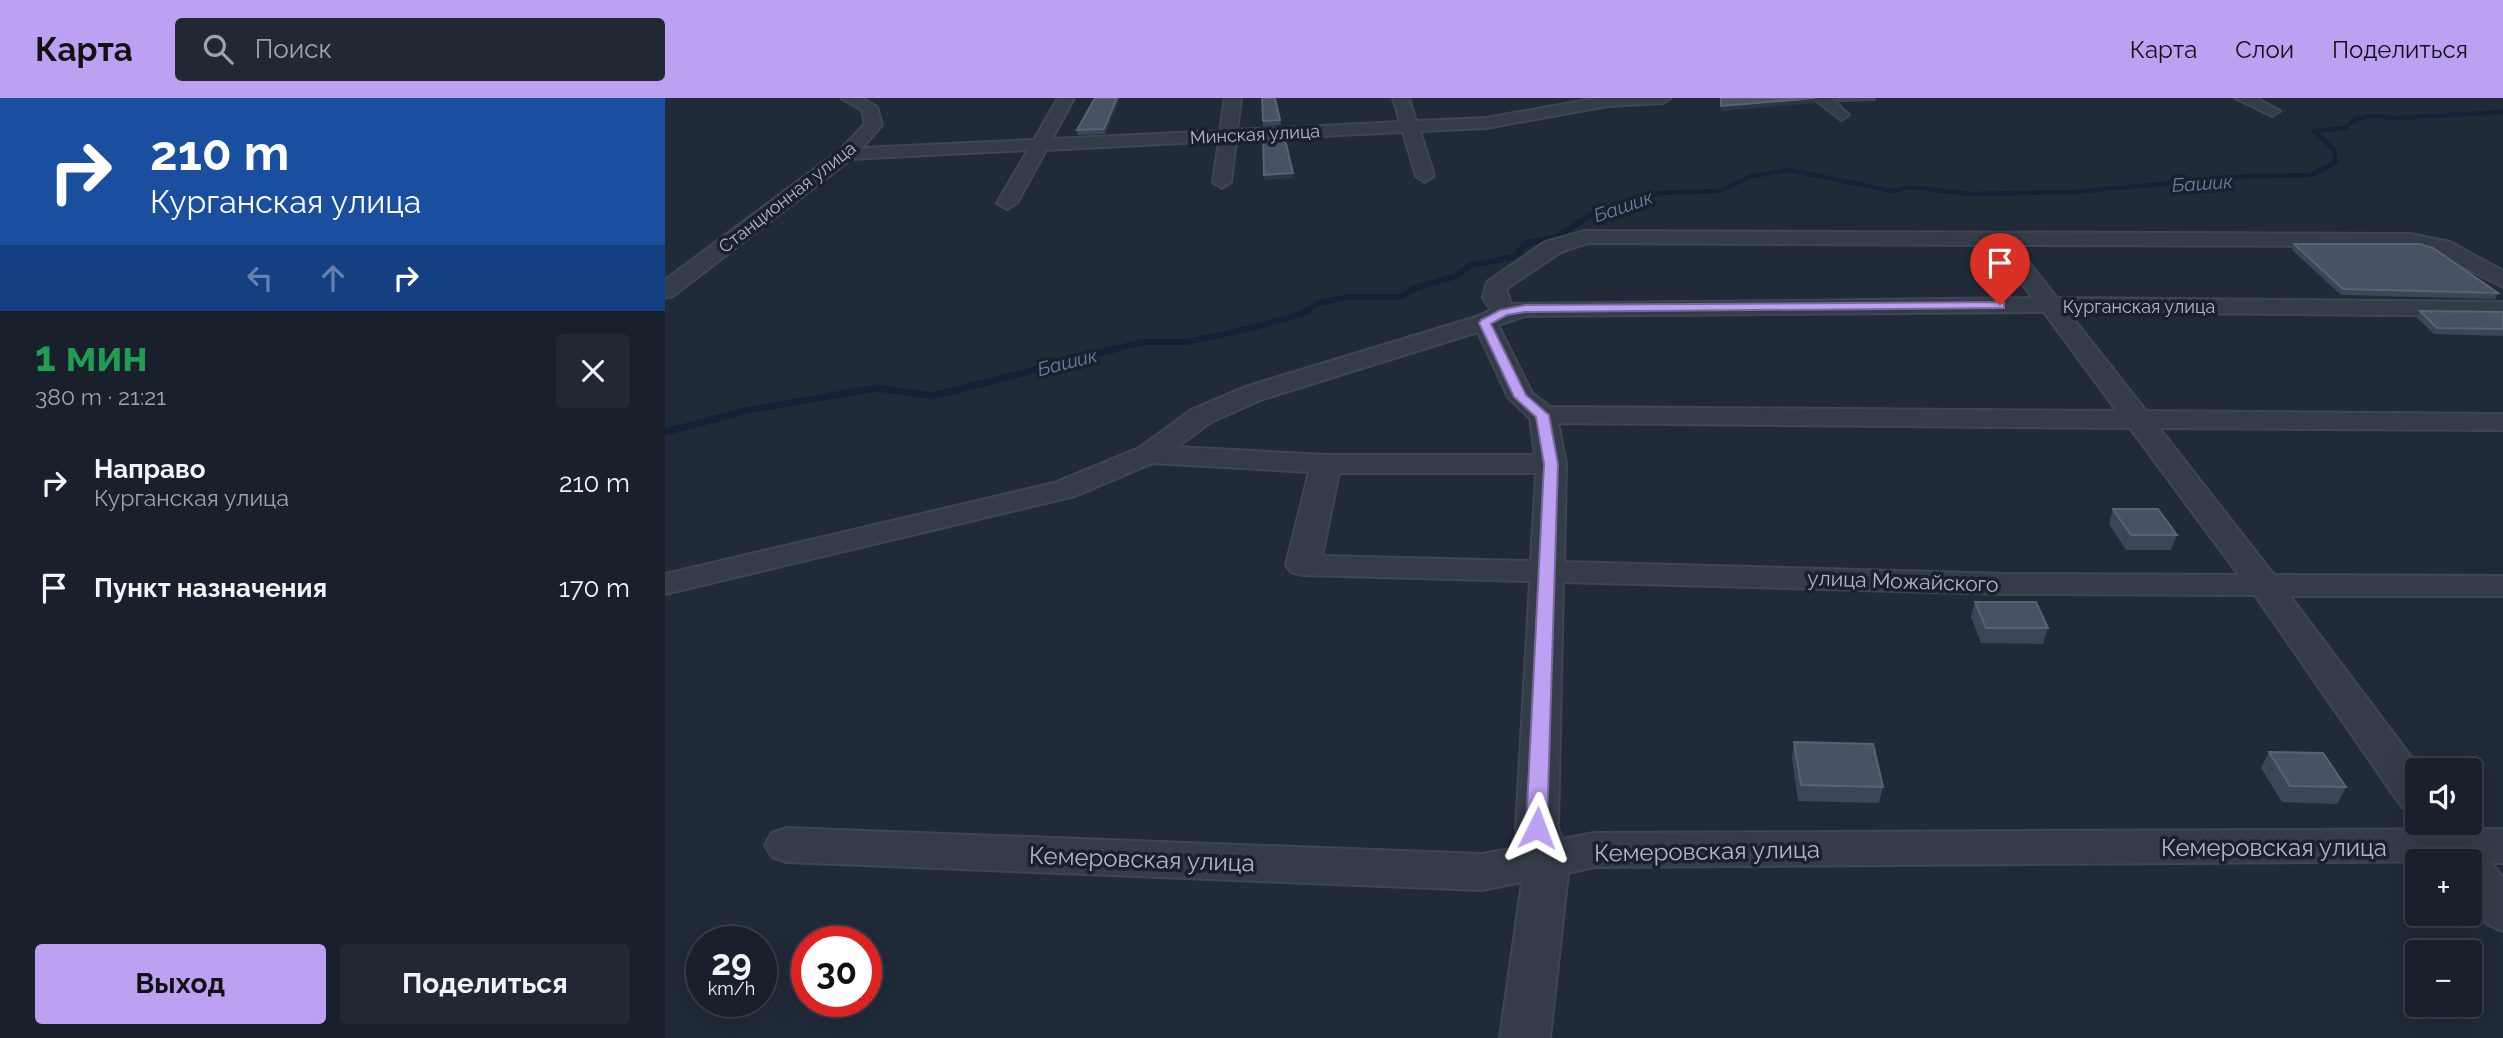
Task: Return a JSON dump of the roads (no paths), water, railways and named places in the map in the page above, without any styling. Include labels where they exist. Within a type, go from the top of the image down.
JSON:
[{"type":"street","name":"Станционная улица","points":[[665,291],[846,154],[874,125],[869,107],[849,98]]},
{"type":"street","points":[[1007,202],[1066,98]]},
{"type":"street","points":[[1222,182],[1233,98]]},
{"type":"street","points":[[1401,98],[1425,176]]},
{"type":"street","name":"Минская улица","points":[[846,154],[1486,123],[1607,99],[1663,98]]},
{"type":"street","points":[[1821,98],[1841,115]]},
{"type":"street","points":[[2243,98],[2272,111]]},
{"type":"street","points":[[1607,99],[1620,116]]},
{"type":"street","points":[[2503,280],[2442,247],[2411,240],[1585,237],[1553,247],[1495,287],[1494,317],[1521,397],[1543,415],[2503,422]]},
{"type":"street","points":[[1999,239],[2263,583],[2405,779]]},
{"type":"street","name":"Курганская улица","points":[[1149,454],[1202,416],[1254,393],[1494,317],[1539,308],[2051,305],[2503,309]]},
{"type":"street","points":[[1525,1038],[1546,859],[1537,828],[1549,571],[1551,464],[1543,415]]},
{"type":"street","points":[[2400,422],[2503,446]]},
{"type":"street","points":[[665,584],[1065,490],[1149,454],[1326,464],[1551,464]]},
{"type":"street","name":"улица Можайского","points":[[1326,464],[1303,565],[2007,583],[2503,586]]},
{"type":"street","name":"Кемеровская улица","points":[[787,845],[1482,872],[1594,850],[2405,849]]},
{"type":"street","name":"Кемеровская улица","points":[[2456,849],[2503,846]]},
{"type":"street","points":[[2482,884],[2503,912]]},
{"type":"waterway","name":"Башик","points":[[1608,210],[1632,205],[1659,193],[1719,191],[1752,176],[1789,170],[1892,191],[1908,187],[1970,194],[2074,192],[2251,176],[2312,175],[2336,162],[2334,150],[2314,131],[2345,128],[2356,119],[2368,116],[2397,118],[2503,112]]},
{"type":"waterway","name":"Башик","points":[[1108,351],[1142,342],[1187,342],[1251,328],[1302,314],[1319,303],[1349,297],[1400,297],[1415,288],[1456,276],[1471,265],[1514,257],[1527,243],[1555,238],[1594,213],[1616,208]]},
{"type":"waterway","name":"Башик","points":[[665,432],[749,410],[877,388],[933,396],[1115,349]]}]
